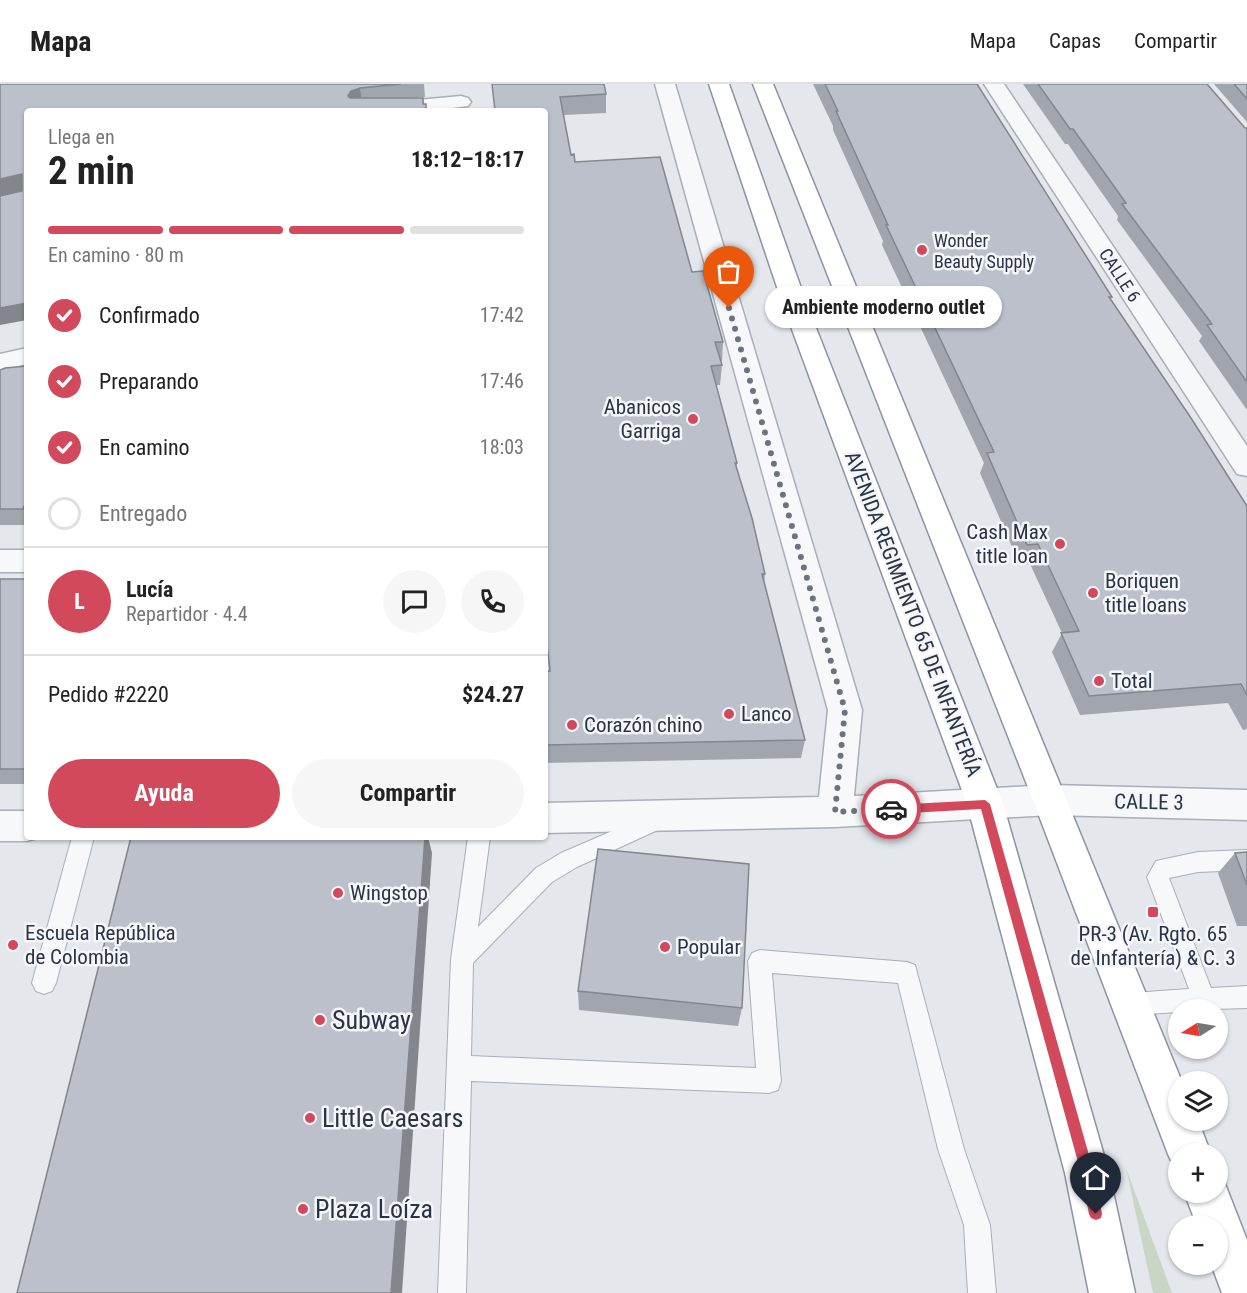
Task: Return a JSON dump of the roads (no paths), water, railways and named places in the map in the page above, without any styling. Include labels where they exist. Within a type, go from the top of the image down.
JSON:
[{"type":"highway","name":"AVENIDA REGIMIENTO 65 DE INFANTERÍA","points":[[719,84],[795,304],[985,804],[1087,1173],[1112,1293]]},
{"type":"highway","points":[[763,84],[1051,800],[1186,1143]]},
{"type":"highway","points":[[1210,1203],[1245,1293]]},
{"type":"street","points":[[665,84],[845,710],[835,812]]},
{"type":"street","name":"CALLE 6","points":[[994,84],[1247,467]]},
{"type":"street","points":[[387,108],[460,99]]},
{"type":"street","points":[[0,362],[24,357]]},
{"type":"street","points":[[0,561],[24,561]]},
{"type":"street","name":"CALLE 3","points":[[548,818],[835,812],[1051,800],[1247,805]]},
{"type":"street","points":[[0,826],[24,826]]},
{"type":"lane","points":[[462,959],[544,875],[606,842],[669,815]]},
{"type":"lane","points":[[44,983],[82,840]]},
{"type":"lane","points":[[452,1293],[462,959],[478,840]]},
{"type":"lane","points":[[1247,860],[1198,862],[1164,868],[1158,877],[1204,999],[1247,997]]},
{"type":"lane","points":[[459,1068],[769,1081],[760,961],[907,973],[951,1149],[977,1225],[982,1293]]},
{"type":"lane","points":[[1132,1004],[1168,1002]]},
{"type":"place","name":"Wonder Beauty Supply","points":[[922,250]]},
{"type":"place","name":"Ambiente moderno outlet","points":[[729,308]]},
{"type":"place","name":"Abanicos Garriga","points":[[693,419]]},
{"type":"place","name":"Cash Max title loan","points":[[1060,544]]},
{"type":"place","name":"Boriquen title loans","points":[[1093,593]]},
{"type":"place","name":"Total","points":[[1099,681]]},
{"type":"place","name":"Lanco","points":[[729,714]]},
{"type":"place","name":"Corazón chino","points":[[572,725]]},
{"type":"place","name":"Wingstop","points":[[338,893]]},
{"type":"place","name":"PR-3 (Av. Rgto. 65 de Infantería) & C. 3","points":[[1153,912]]},
{"type":"place","name":"Escuela República de Colombia","points":[[13,945]]},
{"type":"place","name":"Popular","points":[[665,947]]},
{"type":"place","name":"Subway","points":[[320,1020]]},
{"type":"place","name":"Little Caesars","points":[[310,1118]]},
{"type":"place","name":"Plaza Loíza","points":[[303,1209]]}]
